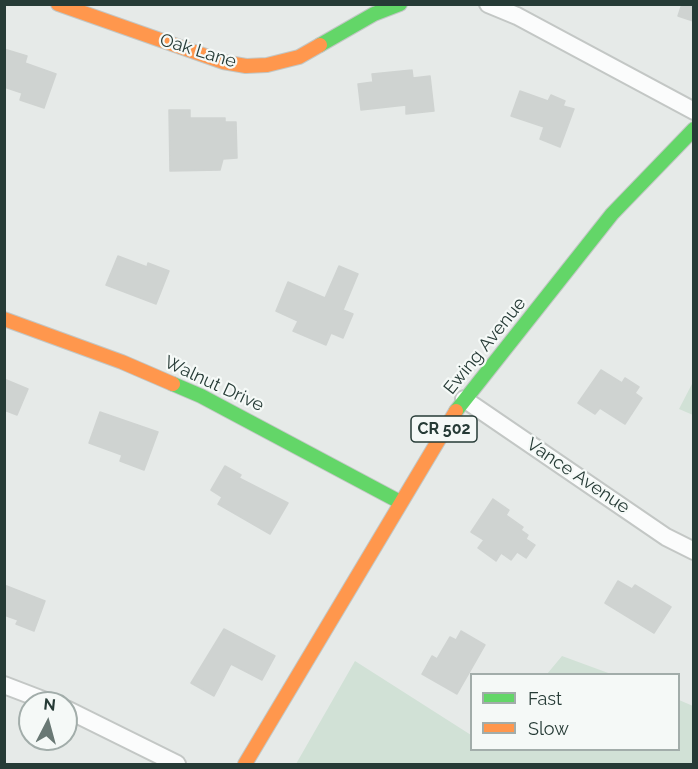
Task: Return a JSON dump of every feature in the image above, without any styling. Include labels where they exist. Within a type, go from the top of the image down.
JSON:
[{"type":"street","name":"Oak Lane","points":[[58,4],[224,62],[246,66],[267,65],[299,57],[374,14],[400,4]]},
{"type":"street","points":[[488,4],[517,16],[693,111]]},
{"type":"street","name":"Ewing Avenue","points":[[245,765],[399,502],[464,399],[612,214],[693,129]]},
{"type":"street","name":"Walnut Drive","points":[[4,320],[122,362],[201,396],[399,502]]},
{"type":"street","name":"Vance Avenue","points":[[464,399],[666,537],[693,551]]},
{"type":"street","points":[[4,685],[20,691]]},
{"type":"street","points":[[78,715],[177,765]]},
{"type":"green space","points":[[693,382],[693,415],[679,409]]},
{"type":"green space","points":[[562,656],[608,673],[548,673]]},
{"type":"green space","points":[[355,661],[470,734],[470,751],[680,751],[680,700],[693,706],[693,764],[296,764]]},
{"type":"building","points":[[682,4],[693,4],[693,21],[678,16]]},
{"type":"building","points":[[4,49],[27,56],[25,63],[56,74],[44,108],[20,100],[22,93],[4,87]]},
{"type":"building","points":[[412,70],[413,78],[430,76],[434,111],[406,114],[406,105],[361,110],[358,84],[373,82],[372,74]]},
{"type":"building","points":[[520,91],[548,101],[551,95],[565,101],[563,106],[574,109],[560,147],[540,139],[544,127],[511,116]]},
{"type":"building","points":[[169,110],[190,110],[190,118],[225,118],[225,122],[236,122],[237,158],[223,159],[220,170],[170,171]]},
{"type":"building","points":[[118,256],[147,267],[148,263],[169,271],[156,304],[106,285]]},
{"type":"building","points":[[339,266],[358,274],[343,310],[353,314],[343,338],[331,333],[326,345],[293,331],[298,321],[276,311],[288,282],[325,298]]},
{"type":"building","points":[[601,370],[622,383],[625,378],[639,387],[635,393],[642,398],[625,424],[600,408],[595,414],[578,403]]},
{"type":"building","points":[[4,379],[28,389],[17,415],[4,410]]},
{"type":"building","points":[[100,412],[158,432],[144,470],[120,461],[122,455],[89,443]]},
{"type":"building","points":[[225,466],[241,475],[239,478],[288,503],[270,534],[218,504],[222,497],[211,490]]},
{"type":"building","points":[[493,499],[509,510],[506,515],[523,527],[521,530],[528,535],[526,539],[535,545],[526,558],[517,552],[511,560],[501,553],[496,561],[478,548],[484,540],[471,532]]},
{"type":"building","points":[[618,581],[632,589],[635,585],[671,607],[654,633],[605,603]]},
{"type":"building","points":[[4,585],[45,601],[34,631],[16,624],[18,620],[4,615]]},
{"type":"building","points":[[224,629],[275,656],[262,680],[231,664],[214,696],[191,683]]},
{"type":"building","points":[[461,631],[485,645],[457,694],[422,674],[432,656],[437,659],[450,637],[456,640]]},
{"type":"traffic: fast","points":[[320,45],[374,14],[400,4]]},
{"type":"traffic: fast","points":[[456,411],[612,214],[694,129]]},
{"type":"traffic: fast","points":[[173,384],[201,396],[400,502]]},
{"type":"traffic: slow","points":[[58,4],[223,62],[246,66],[267,65],[299,57],[320,45]]},
{"type":"traffic: slow","points":[[4,319],[122,362],[173,384]]},
{"type":"traffic: slow","points":[[245,764],[456,411]]}]
